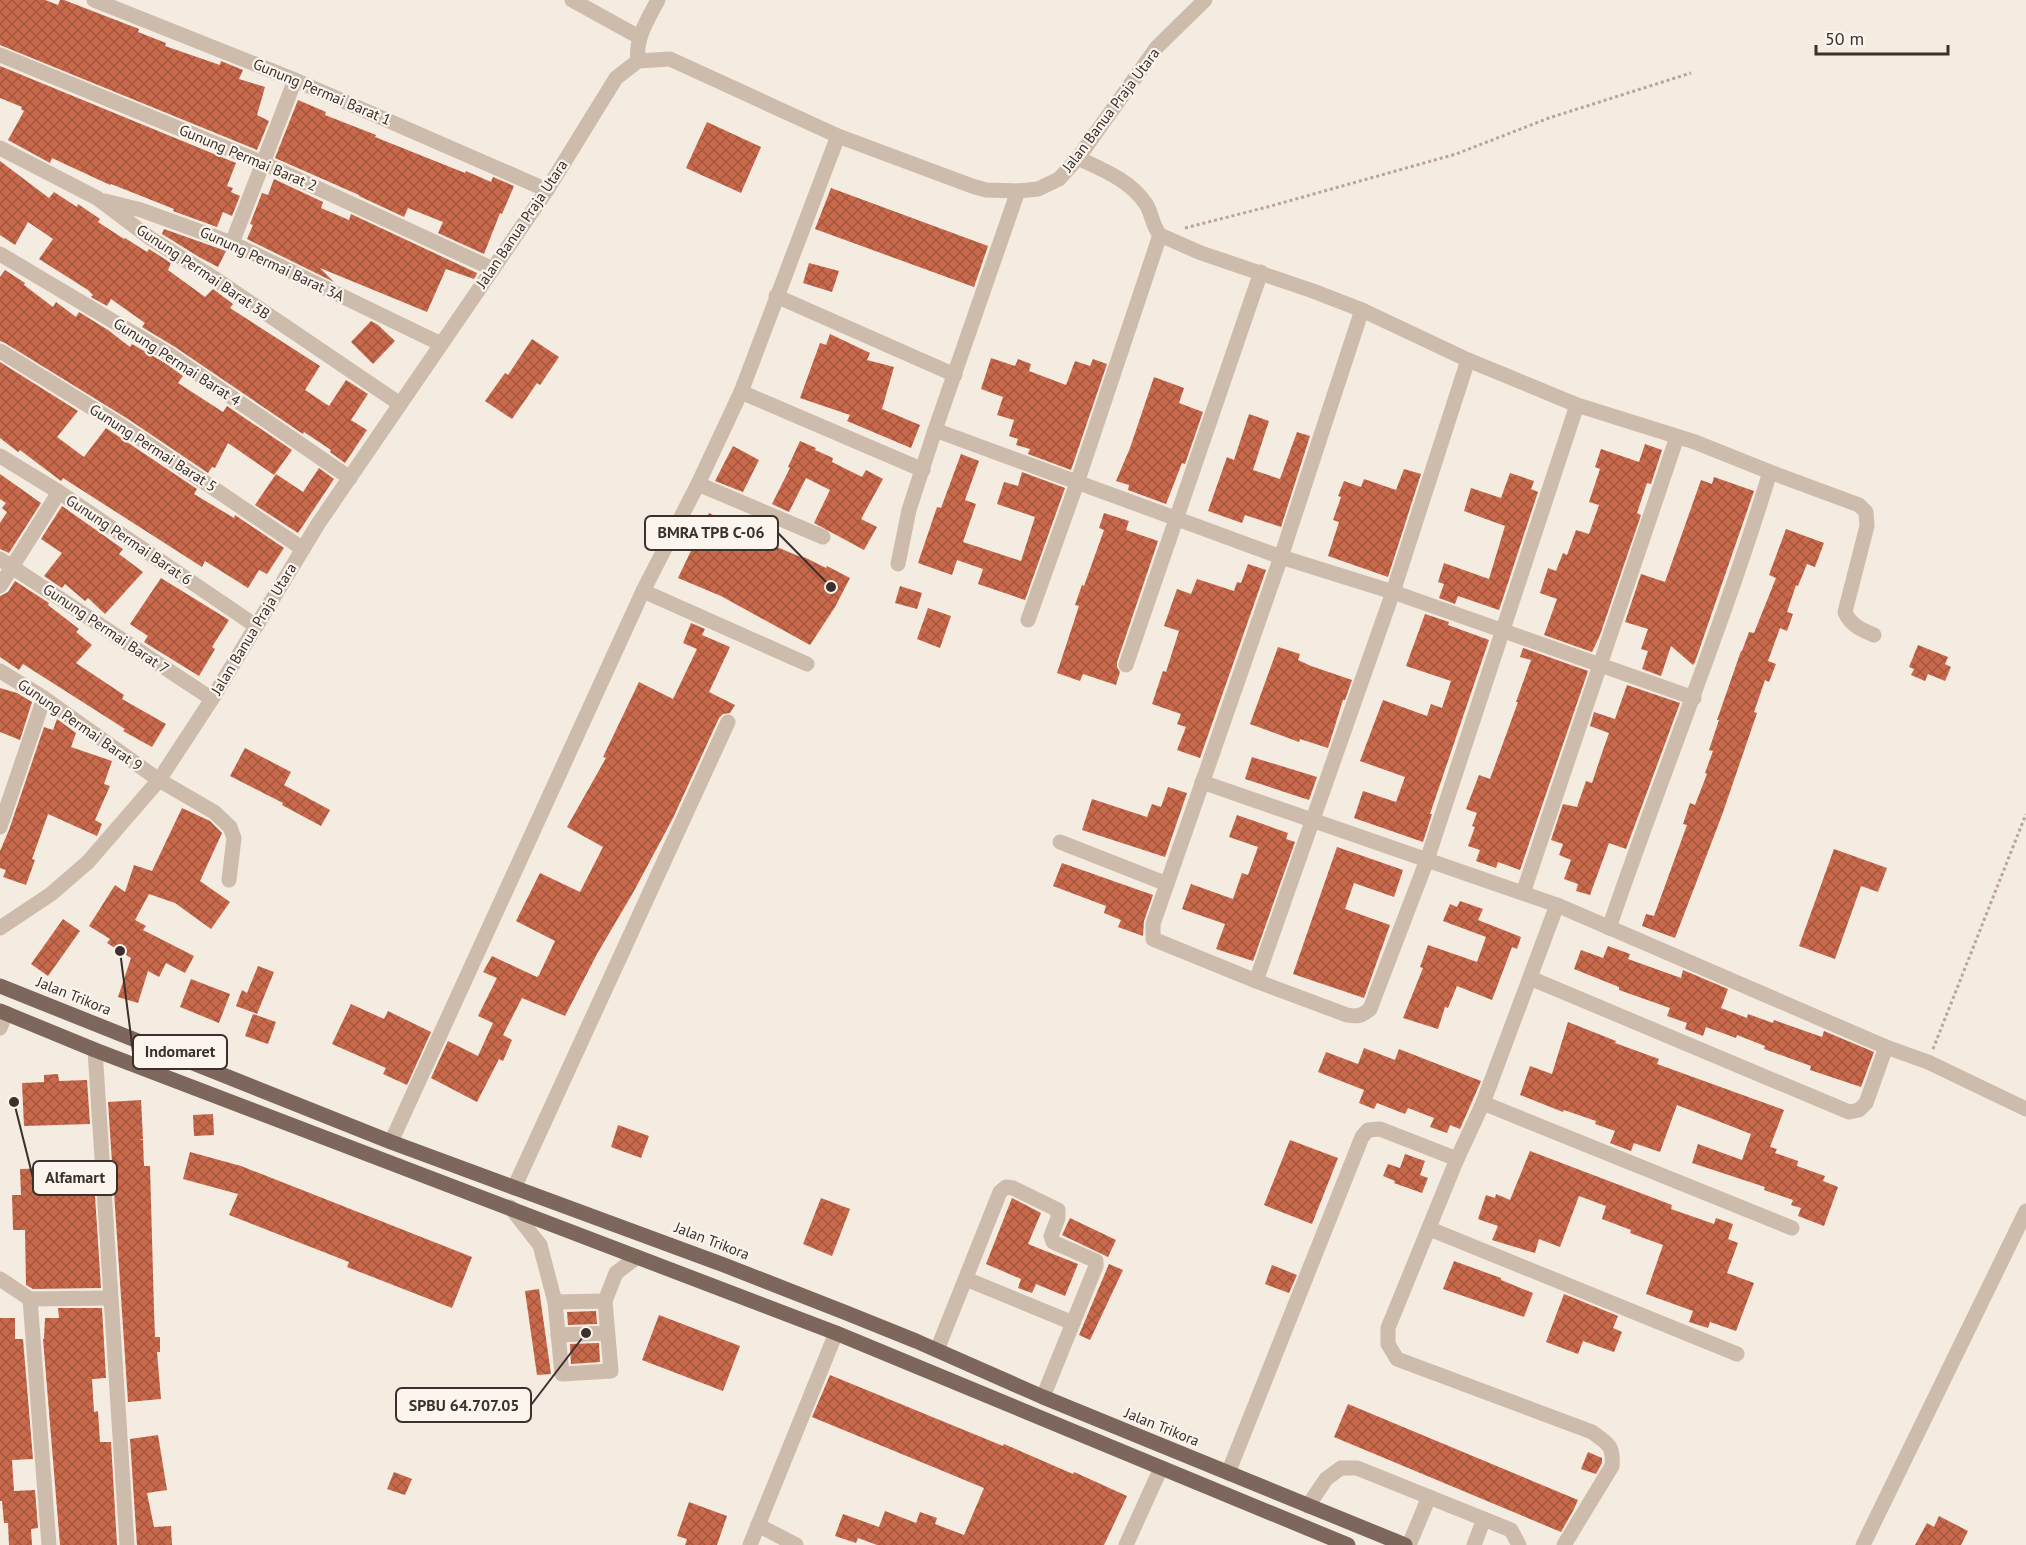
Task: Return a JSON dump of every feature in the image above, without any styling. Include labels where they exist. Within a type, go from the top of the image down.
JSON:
[{"type":"main road","name":"Jalan Trikora","points":[[0,986],[391,1142],[724,1265],[844,1312],[1043,1397],[1407,1545]]},
{"type":"main road","points":[[3,1012],[94,1050],[836,1333],[1348,1545]]},
{"type":"main road","points":[[113,1056],[121,1035]]},
{"type":"main road","points":[[836,1333],[844,1312]]},
{"type":"street","name":"Gunung Permai Barat 1","points":[[94,0],[295,80],[547,190]]},
{"type":"street","points":[[572,0],[639,37]]},
{"type":"street","points":[[638,61],[636,50],[639,37],[658,0]]},
{"type":"street","name":"Jalan Banua Praja Utara","points":[[0,928],[51,894],[88,862],[159,780],[212,699],[303,549],[547,190],[616,78],[638,61],[670,59],[838,136],[972,186],[986,190],[1038,189],[1059,178],[1078,158],[1157,48],[1205,0]]},
{"type":"street","name":"Gunung Permai Barat 2","points":[[0,55],[263,163],[493,269]]},
{"type":"street","points":[[232,243],[295,80]]},
{"type":"street","points":[[391,1142],[643,591],[698,484],[741,392],[838,136]]},
{"type":"street","name":"Gunung Permai Barat 3B","points":[[0,148],[97,198],[150,238],[400,404]]},
{"type":"street","points":[[1078,158],[1123,181],[1138,194],[1148,206],[1156,231],[1160,235],[1201,253],[1261,272],[1362,310],[1468,360],[1577,405],[1677,437],[1859,505],[1866,512],[1867,526],[1845,612],[1847,618],[1856,627],[1874,635]]},
{"type":"street","points":[[898,564],[909,510],[1018,191]]},
{"type":"street","name":"Gunung Permai Barat 3A","points":[[97,198],[141,210],[232,243],[441,344]]},
{"type":"street","points":[[1028,620],[1077,483],[1160,235]]},
{"type":"street","name":"Gunung Permai Barat 4","points":[[0,254],[170,355],[350,478]]},
{"type":"street","points":[[1126,665],[1261,272]]},
{"type":"street","points":[[776,296],[955,375]]},
{"type":"street","points":[[1362,310],[1281,557],[1153,924],[1154,939],[1256,981],[1356,1017],[1365,1014],[1370,1009],[1427,860],[1577,405]]},
{"type":"street","name":"Gunung Permai Barat 5","points":[[0,351],[123,427],[303,549]]},
{"type":"street","points":[[1256,981],[1393,592],[1468,360]]},
{"type":"street","points":[[741,392],[923,470]]},
{"type":"street","points":[[935,430],[1281,557],[1393,592],[1694,698]]},
{"type":"street","points":[[1523,893],[1677,437]]},
{"type":"street","name":"Gunung Permai Barat 6","points":[[0,456],[59,492],[256,626]]},
{"type":"street","points":[[1609,928],[1694,698],[1770,472]]},
{"type":"street","points":[[698,484],[822,537]]},
{"type":"street","points":[[0,586],[6,563],[59,492]]},
{"type":"street","name":"Gunung Permai Barat 7","points":[[6,563],[212,699]]},
{"type":"street","points":[[643,591],[807,664]]},
{"type":"street","name":"Gunung Permai Barat 9","points":[[0,671],[44,698],[159,780],[214,812],[230,827],[234,838],[229,880]]},
{"type":"street","points":[[0,827],[44,698]]},
{"type":"street","points":[[514,1188],[728,722]]},
{"type":"street","points":[[1202,782],[1557,905],[1886,1047],[1928,1062],[2026,1109]]},
{"type":"street","points":[[1060,842],[1167,884]]},
{"type":"street","points":[[1557,905],[1483,1103],[1457,1159],[1388,1328],[1388,1344],[1397,1359],[1592,1432],[1607,1443],[1613,1453],[1612,1466],[1564,1545]]},
{"type":"street","points":[[1530,978],[1849,1112],[1859,1110],[1866,1103],[1886,1047]]},
{"type":"street","points":[[0,1028],[3,1012]]},
{"type":"street","points":[[94,1050],[127,1545]]},
{"type":"street","points":[[1483,1103],[1792,1228]]},
{"type":"street","points":[[1228,1473],[1362,1137],[1368,1130],[1380,1129],[1457,1159]]},
{"type":"street","points":[[937,1350],[1000,1192],[1006,1187],[1013,1188],[1058,1210],[1058,1218],[1051,1236],[1053,1242],[1096,1261],[1096,1266],[1043,1397]]},
{"type":"street","points":[[510,1208],[540,1245],[555,1302],[562,1374],[611,1371],[605,1301],[616,1273],[637,1257]]},
{"type":"street","points":[[1863,1545],[2026,1211]]},
{"type":"street","points":[[1430,1229],[1737,1354]]},
{"type":"street","points":[[0,1279],[30,1299],[110,1298]]},
{"type":"street","points":[[966,1279],[1073,1323]]},
{"type":"street","points":[[30,1299],[49,1545]]},
{"type":"street","points":[[555,1302],[605,1301]]},
{"type":"street","points":[[558,1335],[607,1333]]},
{"type":"street","points":[[750,1545],[836,1333]]},
{"type":"street","points":[[1125,1545],[1161,1468]]},
{"type":"street","points":[[1308,1506],[1326,1479],[1341,1468],[1357,1468],[1511,1530],[1519,1545]]},
{"type":"street","points":[[1407,1545],[1429,1497]]},
{"type":"street","points":[[1474,1545],[1484,1519]]},
{"type":"street","points":[[758,1525],[796,1545]]},
{"type":"path","points":[[1160,235],[1456,154],[1549,118],[1691,73]]},
{"type":"path","points":[[1928,1062],[2026,814]]},
{"type":"building","points":[[0,0],[45,0],[58,5],[60,0],[64,0],[139,29],[138,32],[166,43],[165,46],[220,65],[221,61],[243,70],[239,79],[265,87],[257,115],[269,121],[257,150],[0,45]]},
{"type":"building","points":[[0,66],[236,163],[227,186],[233,188],[231,192],[240,196],[232,216],[223,212],[217,227],[110,185],[52,158],[50,163],[8,140],[24,111],[22,107],[0,98]]},
{"type":"building","points":[[298,100],[326,112],[325,115],[376,135],[375,137],[465,173],[466,171],[491,182],[493,177],[514,186],[502,214],[500,213],[484,254],[438,233],[443,222],[408,208],[404,217],[275,158]]},
{"type":"building","points":[[707,122],[761,147],[741,193],[686,168]]},
{"type":"building","points":[[0,161],[49,198],[54,192],[77,207],[78,204],[100,219],[98,222],[124,239],[147,252],[149,249],[171,263],[168,270],[205,297],[213,289],[233,304],[230,308],[320,366],[305,390],[329,406],[346,380],[368,394],[351,420],[367,430],[345,463],[330,452],[331,450],[304,432],[303,434],[142,327],[145,323],[111,299],[107,306],[91,297],[93,295],[88,290],[39,259],[53,239],[28,222],[15,245],[0,235]]},
{"type":"building","points":[[274,179],[323,202],[321,208],[349,220],[351,214],[477,273],[476,276],[474,279],[446,269],[427,312],[320,268],[334,282],[247,239],[262,193],[268,195]]},
{"type":"building","points":[[831,188],[988,246],[974,287],[815,229]]},
{"type":"building","points":[[164,229],[226,251],[218,267],[162,234]]},
{"type":"building","points":[[809,263],[839,271],[832,292],[803,283]]},
{"type":"building","points":[[5,270],[25,283],[24,285],[53,307],[56,302],[76,317],[79,312],[130,347],[132,344],[165,363],[183,376],[178,383],[223,412],[227,406],[292,450],[274,475],[228,443],[215,468],[212,467],[208,473],[128,419],[0,341],[0,277]]},
{"type":"building","points":[[371,321],[395,341],[373,364],[351,342]]},
{"type":"building","points":[[830,334],[870,353],[867,360],[894,367],[882,409],[920,425],[911,448],[847,421],[850,415],[800,398],[820,343],[826,345]]},
{"type":"building","points":[[532,339],[559,357],[540,385],[537,383],[512,419],[485,401],[505,373],[508,375]]},
{"type":"building","points":[[991,358],[1015,366],[1018,359],[1031,364],[1029,371],[1066,385],[1075,361],[1090,366],[1093,359],[1107,364],[1071,470],[1028,454],[1030,449],[1016,445],[1018,439],[1009,436],[1014,420],[997,415],[1003,397],[981,389]]},
{"type":"building","points":[[0,362],[78,411],[57,437],[84,457],[106,428],[197,489],[194,494],[234,518],[235,515],[284,548],[267,574],[259,570],[248,588],[205,561],[202,567],[63,478],[61,481],[0,438]]},
{"type":"building","points":[[1154,377],[1184,388],[1179,403],[1203,412],[1185,464],[1182,463],[1166,504],[1128,490],[1129,485],[1116,481],[1130,448]]},
{"type":"building","points":[[1249,414],[1269,421],[1253,470],[1280,479],[1297,432],[1310,436],[1281,527],[1245,515],[1242,523],[1208,511],[1227,457],[1234,460]]},
{"type":"building","points":[[800,441],[833,458],[832,462],[862,477],[866,470],[883,479],[861,519],[877,527],[864,550],[814,523],[830,490],[806,478],[789,512],[772,504],[790,468],[788,467]]},
{"type":"building","points":[[1645,444],[1662,450],[1651,484],[1647,483],[1637,513],[1641,515],[1600,635],[1592,652],[1544,635],[1557,599],[1540,593],[1548,568],[1556,571],[1563,553],[1567,555],[1576,530],[1589,534],[1599,505],[1589,502],[1600,469],[1595,467],[1601,449],[1639,462]]},
{"type":"building","points":[[733,446],[759,460],[743,492],[715,481]]},
{"type":"building","points":[[961,454],[979,461],[965,500],[976,504],[963,542],[1021,561],[1035,517],[997,504],[1004,482],[1018,486],[1022,472],[1065,488],[1025,600],[978,584],[983,569],[957,560],[952,575],[918,563],[937,507],[941,508]]},
{"type":"building","points":[[319,468],[334,479],[298,533],[255,505],[276,474],[303,492]]},
{"type":"building","points":[[1404,469],[1421,474],[1388,577],[1328,556],[1339,522],[1333,520],[1344,481],[1361,487],[1364,479],[1396,490]]},
{"type":"building","points":[[1510,473],[1534,481],[1531,489],[1538,492],[1499,610],[1458,596],[1455,604],[1439,598],[1444,584],[1438,582],[1444,563],[1489,579],[1505,526],[1464,511],[1471,488],[1501,498]]},
{"type":"building","points":[[0,474],[41,503],[9,553],[0,549],[0,523],[7,512],[2,508],[6,503],[0,499]]},
{"type":"building","points":[[1714,477],[1754,491],[1695,662],[1693,665],[1671,646],[1661,676],[1642,669],[1648,651],[1641,649],[1648,629],[1625,622],[1641,574],[1665,582],[1701,480],[1712,484]]},
{"type":"building","points":[[62,506],[123,549],[119,554],[143,572],[105,614],[88,598],[85,601],[65,584],[62,588],[44,576],[62,553],[41,539]]},
{"type":"building","points":[[709,513],[749,533],[748,535],[826,568],[827,566],[850,578],[835,607],[810,645],[721,596],[678,578]]},
{"type":"building","points":[[1104,513],[1129,521],[1126,530],[1158,541],[1117,662],[1120,672],[1116,685],[1083,674],[1080,681],[1057,673],[1079,606],[1075,605],[1104,530],[1099,528]]},
{"type":"building","points":[[1786,529],[1824,543],[1815,567],[1807,564],[1798,586],[1796,585],[1787,612],[1793,614],[1787,631],[1780,628],[1768,661],[1776,664],[1769,682],[1765,680],[1754,712],[1757,713],[1722,815],[1675,938],[1642,926],[1646,914],[1654,916],[1687,825],[1683,824],[1690,803],[1695,805],[1707,774],[1705,773],[1713,751],[1709,750],[1719,720],[1717,720],[1741,651],[1749,632],[1754,633],[1776,578],[1769,575]]},
{"type":"building","points":[[1248,564],[1266,570],[1200,758],[1177,750],[1186,727],[1177,724],[1181,714],[1152,704],[1163,671],[1166,672],[1179,631],[1164,626],[1177,589],[1191,594],[1197,579],[1234,591],[1237,582],[1241,583]]},
{"type":"building","points":[[161,578],[229,620],[212,647],[215,649],[199,676],[144,642],[148,636],[130,624]]},
{"type":"building","points":[[15,581],[49,603],[48,605],[79,629],[76,632],[92,645],[76,663],[124,695],[122,699],[166,724],[152,747],[123,731],[125,729],[23,664],[19,670],[0,657],[0,596],[8,592]]},
{"type":"building","points":[[900,586],[922,593],[917,609],[895,603]]},
{"type":"building","points":[[928,608],[951,616],[940,648],[917,639]]},
{"type":"building","points":[[1425,614],[1489,640],[1430,814],[1432,814],[1423,842],[1354,818],[1363,791],[1396,802],[1405,777],[1360,761],[1383,700],[1427,716],[1431,704],[1442,708],[1451,681],[1406,666]]},
{"type":"building","points":[[691,623],[705,629],[702,635],[730,647],[709,692],[735,705],[730,713],[723,714],[719,718],[673,818],[565,1016],[522,998],[503,1035],[512,1040],[503,1061],[499,1059],[477,1102],[431,1078],[448,1041],[478,1056],[493,1023],[478,1016],[497,978],[483,972],[492,956],[537,977],[539,975],[555,941],[516,921],[540,873],[580,892],[603,847],[567,827],[606,758],[603,757],[639,682],[673,699],[697,649],[683,643]]},
{"type":"building","points":[[1918,645],[1948,657],[1945,664],[1951,667],[1945,681],[1928,674],[1925,681],[1911,675],[1914,669],[1909,667]]},
{"type":"building","points":[[1278,647],[1300,654],[1298,660],[1311,666],[1352,680],[1345,700],[1343,700],[1328,748],[1300,739],[1299,742],[1250,724]]},
{"type":"building","points":[[1523,648],[1588,671],[1520,870],[1498,862],[1496,868],[1476,861],[1480,850],[1468,846],[1477,813],[1466,809],[1479,775],[1490,779],[1518,702],[1516,702],[1531,660],[1520,657]]},
{"type":"building","points":[[1627,685],[1680,703],[1626,849],[1609,843],[1590,895],[1576,891],[1578,884],[1564,879],[1571,860],[1559,855],[1563,844],[1551,840],[1563,804],[1577,807],[1586,781],[1592,783],[1609,733],[1590,726],[1594,712],[1615,719]]},
{"type":"building","points":[[0,688],[17,693],[32,702],[20,740],[0,732]]},
{"type":"building","points":[[57,719],[76,733],[71,747],[112,761],[104,784],[110,786],[95,820],[102,824],[97,836],[48,814],[32,859],[35,860],[26,885],[3,877],[6,870],[0,868],[0,851],[44,727],[53,730]]},
{"type":"building","points":[[245,748],[291,772],[284,785],[330,810],[321,826],[282,805],[283,803],[230,776]]},
{"type":"building","points":[[1252,757],[1317,777],[1309,800],[1245,779]]},
{"type":"building","points":[[1168,787],[1187,793],[1165,857],[1082,830],[1092,799],[1147,817],[1152,804],[1161,807]]},
{"type":"building","points":[[182,808],[210,821],[222,833],[200,881],[230,902],[211,929],[175,903],[149,894],[135,920],[146,926],[143,930],[194,956],[185,973],[166,963],[159,977],[148,971],[138,1003],[118,997],[131,958],[107,943],[110,939],[89,926],[115,885],[125,892],[134,865],[152,871]]},
{"type":"building","points":[[1237,815],[1288,833],[1286,839],[1295,842],[1253,961],[1216,949],[1225,924],[1182,909],[1191,884],[1233,899],[1242,873],[1248,875],[1258,847],[1229,837]]},
{"type":"building","points":[[1337,847],[1403,870],[1394,897],[1354,883],[1345,909],[1390,925],[1364,998],[1293,974]]},
{"type":"building","points":[[1834,849],[1887,868],[1878,892],[1861,886],[1835,959],[1799,946]]},
{"type":"building","points":[[1062,863],[1153,895],[1144,921],[1143,936],[1118,927],[1121,920],[1104,913],[1106,906],[1053,886]]},
{"type":"building","points":[[1460,901],[1483,909],[1478,920],[1521,937],[1517,949],[1512,947],[1492,1000],[1457,986],[1448,1008],[1445,1007],[1438,1029],[1403,1018],[1423,968],[1420,967],[1428,945],[1477,962],[1486,937],[1443,921],[1450,904],[1457,907]]},
{"type":"building","points":[[63,919],[80,931],[48,976],[31,964]]},
{"type":"building","points":[[1608,946],[1630,954],[1628,959],[1681,978],[1683,970],[1728,989],[1721,1008],[1747,1018],[1748,1014],[1773,1023],[1774,1020],[1822,1037],[1824,1031],[1874,1052],[1861,1087],[1810,1070],[1811,1066],[1764,1049],[1765,1046],[1737,1035],[1736,1038],[1706,1027],[1703,1036],[1685,1029],[1687,1023],[1667,1016],[1670,1008],[1619,990],[1619,987],[1574,969],[1581,950],[1603,958]]},
{"type":"building","points":[[258,966],[274,972],[257,1014],[236,1006],[242,990],[247,993]]},
{"type":"building","points":[[191,979],[230,994],[219,1023],[180,1007]]},
{"type":"building","points":[[351,1004],[384,1019],[388,1011],[431,1032],[407,1085],[383,1074],[386,1068],[332,1044]]},
{"type":"building","points":[[253,1014],[276,1022],[268,1044],[245,1036]]},
{"type":"building","points":[[1568,1022],[1659,1059],[1657,1064],[1784,1110],[1770,1147],[1777,1149],[1775,1153],[1798,1161],[1797,1166],[1825,1176],[1823,1181],[1838,1187],[1824,1226],[1798,1216],[1801,1208],[1791,1205],[1793,1200],[1764,1190],[1765,1187],[1692,1163],[1698,1144],[1742,1160],[1751,1134],[1677,1105],[1660,1152],[1634,1143],[1631,1151],[1610,1143],[1615,1131],[1595,1124],[1596,1121],[1564,1110],[1563,1112],[1520,1095],[1530,1066],[1552,1074]]},
{"type":"building","points":[[1364,1048],[1395,1060],[1399,1049],[1481,1081],[1460,1129],[1450,1125],[1447,1133],[1430,1127],[1434,1118],[1408,1108],[1405,1114],[1377,1103],[1374,1109],[1359,1103],[1364,1090],[1318,1072],[1326,1052],[1358,1064]]},
{"type":"building","points":[[58,1074],[59,1081],[87,1080],[90,1124],[24,1126],[22,1083],[44,1082],[44,1075]]},
{"type":"building","points":[[141,1100],[143,1139],[140,1139],[143,1140],[144,1166],[150,1166],[155,1337],[160,1337],[160,1352],[157,1352],[161,1399],[128,1402],[108,1102]]},
{"type":"building","points":[[213,1114],[214,1135],[194,1136],[193,1115]]},
{"type":"building","points":[[618,1125],[649,1136],[641,1158],[611,1147]]},
{"type":"building","points":[[1290,1140],[1338,1158],[1312,1224],[1264,1205]]},
{"type":"building","points":[[1530,1151],[1672,1205],[1671,1209],[1714,1224],[1716,1218],[1733,1224],[1728,1239],[1738,1243],[1727,1273],[1754,1283],[1736,1331],[1710,1322],[1708,1328],[1689,1322],[1693,1311],[1646,1294],[1663,1245],[1630,1233],[1631,1230],[1602,1219],[1606,1206],[1579,1196],[1560,1247],[1539,1239],[1535,1253],[1492,1240],[1498,1226],[1478,1219],[1486,1195],[1495,1198],[1496,1194],[1510,1200]]},
{"type":"building","points":[[190,1152],[241,1166],[472,1257],[452,1308],[347,1267],[349,1262],[229,1215],[238,1194],[183,1179]]},
{"type":"building","points":[[1405,1154],[1425,1161],[1420,1175],[1428,1178],[1422,1193],[1394,1183],[1395,1181],[1383,1176],[1388,1164],[1400,1168]]},
{"type":"building","points":[[93,1165],[101,1288],[33,1289],[26,1285],[25,1230],[13,1230],[12,1195],[21,1195],[20,1169]]},
{"type":"building","points":[[821,1198],[850,1209],[832,1256],[803,1244]]},
{"type":"building","points":[[1012,1198],[1041,1213],[1028,1244],[1078,1264],[1065,1296],[1036,1284],[1032,1293],[1018,1288],[1021,1279],[986,1264]]},
{"type":"building","points":[[1070,1218],[1116,1240],[1108,1257],[1062,1235]]},
{"type":"building","points":[[1454,1261],[1501,1278],[1501,1280],[1533,1293],[1524,1317],[1443,1289]]},
{"type":"building","points":[[1109,1264],[1123,1270],[1090,1340],[1079,1335]]},
{"type":"building","points":[[1272,1265],[1297,1275],[1289,1293],[1265,1284]]},
{"type":"building","points":[[539,1289],[551,1374],[537,1375],[525,1291]]},
{"type":"building","points":[[1564,1294],[1618,1316],[1613,1328],[1622,1332],[1614,1352],[1583,1341],[1578,1354],[1546,1342]]},
{"type":"building","points":[[58,1308],[102,1308],[106,1378],[92,1379],[94,1412],[98,1411],[100,1442],[111,1442],[117,1545],[60,1545],[43,1339],[45,1318],[59,1318]]},
{"type":"building","points":[[596,1311],[597,1324],[568,1325],[567,1312]]},
{"type":"building","points":[[659,1315],[740,1346],[723,1391],[642,1360]]},
{"type":"building","points":[[0,1318],[15,1318],[15,1339],[23,1339],[33,1459],[12,1460],[14,1491],[35,1490],[38,1528],[31,1529],[32,1545],[9,1545],[8,1523],[4,1523],[2,1501],[0,1501]]},
{"type":"building","points":[[599,1343],[600,1362],[571,1364],[570,1344]]},
{"type":"building","points":[[830,1375],[1073,1474],[1074,1472],[1127,1496],[1104,1545],[877,1545],[858,1538],[856,1543],[835,1536],[843,1514],[879,1527],[885,1511],[916,1523],[920,1512],[937,1518],[935,1524],[964,1535],[984,1488],[812,1417]]},
{"type":"building","points":[[1348,1404],[1578,1500],[1561,1532],[1334,1437]]},
{"type":"building","points":[[158,1435],[167,1490],[147,1493],[154,1527],[171,1526],[172,1545],[137,1545],[130,1439]]},
{"type":"building","points":[[1588,1452],[1602,1458],[1596,1474],[1581,1469]]},
{"type":"building","points":[[394,1472],[412,1479],[405,1495],[387,1489]]},
{"type":"building","points":[[689,1502],[727,1516],[717,1545],[685,1545],[687,1539],[677,1536]]},
{"type":"building","points":[[1939,1516],[1968,1531],[1961,1545],[1915,1545],[1927,1523],[1934,1527]]},
{"type":"place","name":"BMRA TPB C-06","points":[[831,587]]},
{"type":"place","name":"Indomaret","points":[[120,951]]},
{"type":"place","name":"Alfamart","points":[[14,1102]]},
{"type":"place","name":"SPBU 64.707.05","points":[[586,1333]]}]
